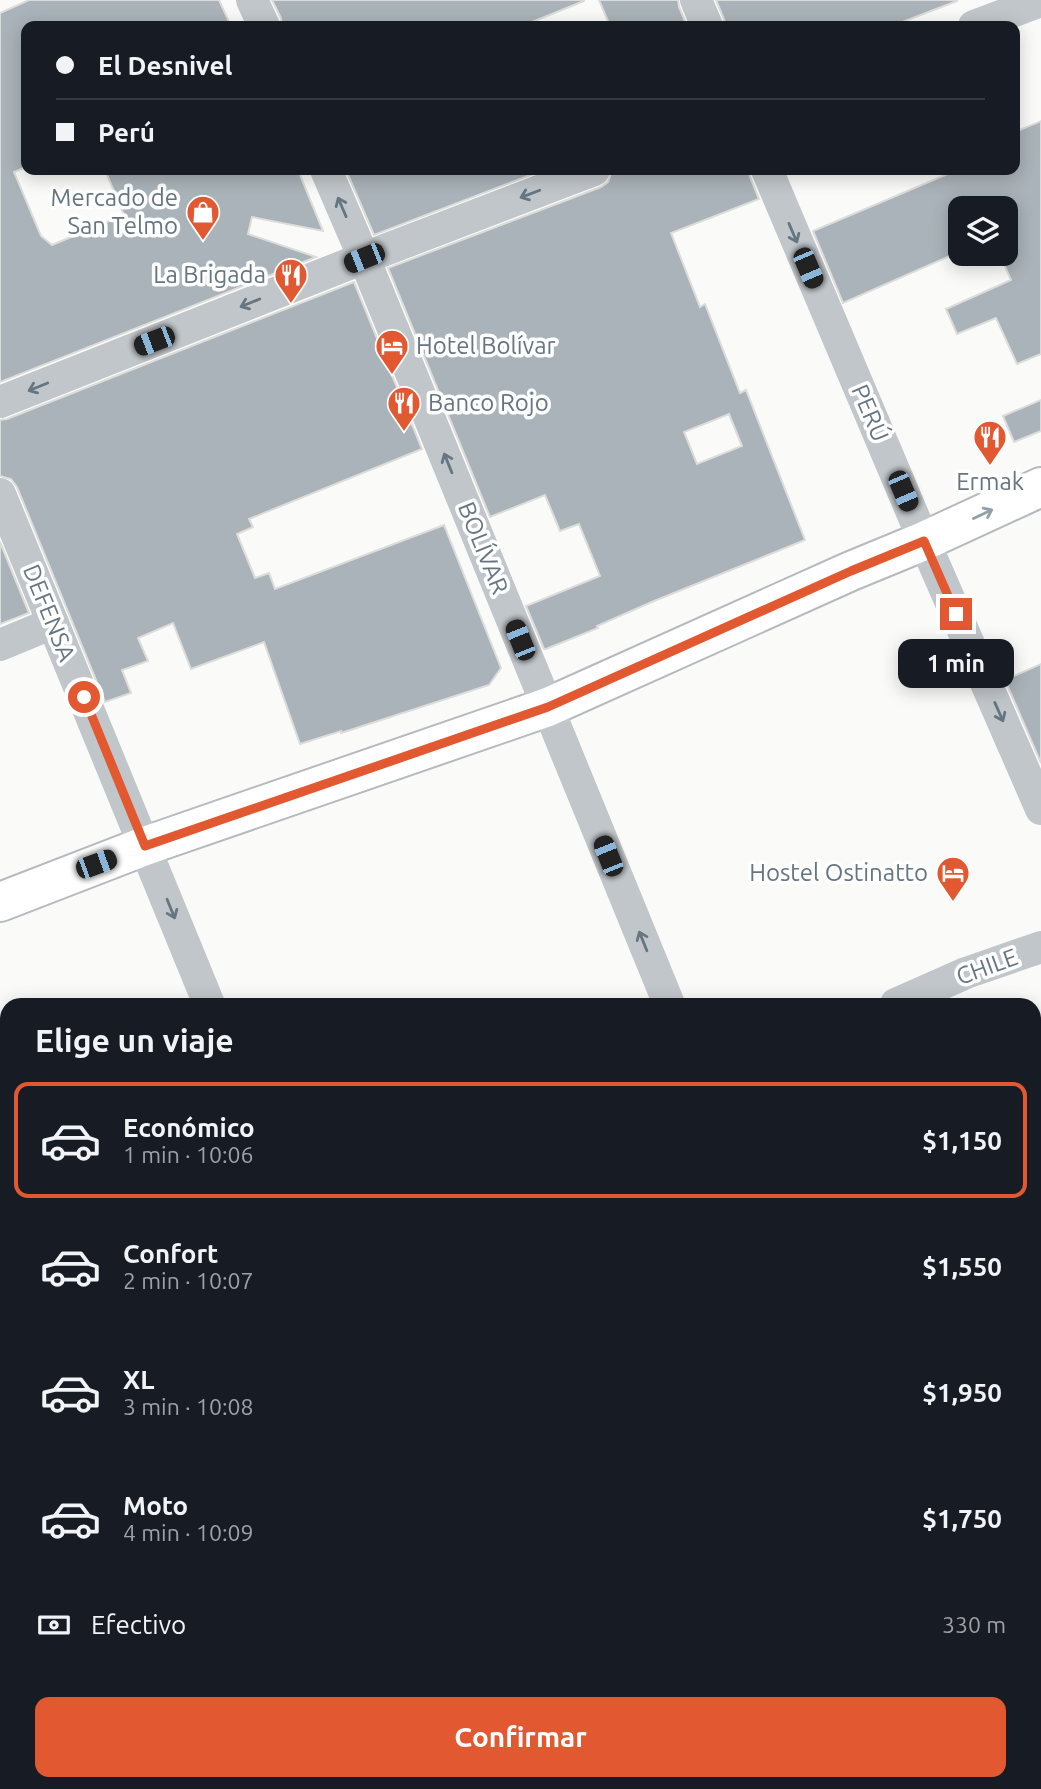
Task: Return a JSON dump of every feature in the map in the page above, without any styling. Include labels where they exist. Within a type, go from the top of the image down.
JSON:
[{"type":"main road","points":[[0,902],[145,846],[548,707],[924,541],[1041,486]]},
{"type":"street","points":[[252,0],[262,21]]},
{"type":"street","points":[[696,0],[705,21]]},
{"type":"street","points":[[987,21],[1041,1]]},
{"type":"street","name":"BOLÍVAR","points":[[328,175],[667,998]]},
{"type":"street","points":[[0,402],[581,175]]},
{"type":"street","name":"PERÚ","points":[[768,175],[1041,809]]},
{"type":"street","name":"DEFENSA","points":[[0,494],[207,998]]},
{"type":"street","points":[[0,645],[53,623]]},
{"type":"street","name":"CHILE","points":[[909,998],[965,973],[1041,947]]},
{"type":"building","points":[[29,0],[219,0],[229,21],[21,21],[21,169],[14,172],[41,236],[52,245],[124,215],[107,175],[300,175],[323,231],[252,217],[248,234],[316,257],[0,382],[0,13]]},
{"type":"building","points":[[272,0],[584,0],[534,21],[281,21]]},
{"type":"building","points":[[599,0],[678,0],[685,21],[608,21]]},
{"type":"building","points":[[716,0],[957,0],[905,21],[724,19]]},
{"type":"building","points":[[1041,121],[1041,354],[1017,364],[996,318],[957,334],[946,309],[1011,280],[1005,266],[1018,266],[1018,196],[948,196],[948,257],[843,303],[813,231],[945,175],[1020,175],[1020,130]]},
{"type":"building","points":[[348,175],[530,175],[374,235]]},
{"type":"building","points":[[611,175],[750,175],[759,199],[671,233],[700,307],[705,304],[740,393],[746,390],[805,540],[544,649],[526,606],[600,576],[579,524],[560,531],[545,495],[490,517],[388,268],[601,187],[608,182]],"holes":[[[729,414],[742,446],[697,464],[684,432]]]},
{"type":"building","points":[[354,282],[422,449],[249,519],[253,527],[237,534],[255,578],[269,573],[275,589],[444,525],[501,668],[489,685],[300,744],[264,642],[191,669],[173,623],[138,638],[148,661],[122,670],[131,693],[105,702],[17,487],[11,479],[0,476],[0,420]]},
{"type":"building","points":[[1041,400],[1041,431],[1014,442],[1003,416]]},
{"type":"building","points":[[0,542],[29,613],[0,624]]},
{"type":"building","points":[[1041,664],[1041,763],[1005,680]]},
{"type":"place","name":"Mercado de San Telmo","points":[[203,242]]},
{"type":"place","name":"La Brigada","points":[[291,305]]},
{"type":"place","name":"Hotel Bolívar","points":[[392,376]]},
{"type":"place","name":"Banco Rojo","points":[[404,433]]},
{"type":"place","name":"Ermak","points":[[990,467]]},
{"type":"place","name":"Hostel Ostinatto","points":[[953,903]]},
{"type":"route","points":[[84,697],[145,846],[548,707],[924,541],[956,614]]}]
